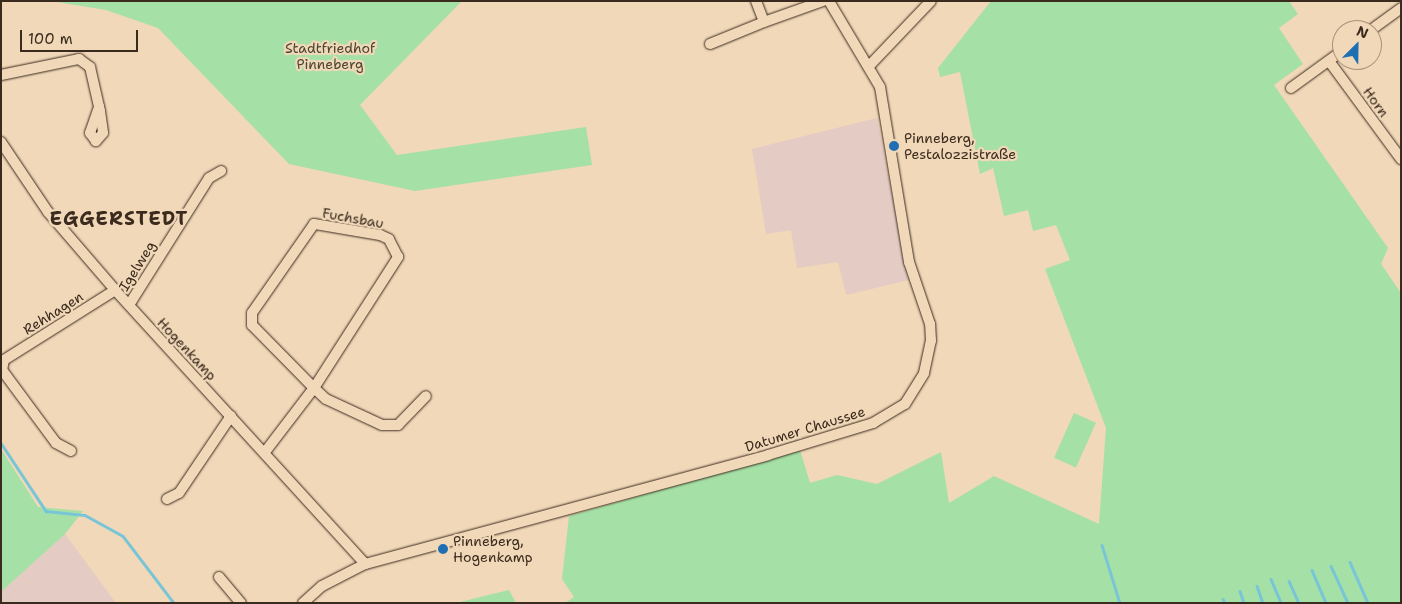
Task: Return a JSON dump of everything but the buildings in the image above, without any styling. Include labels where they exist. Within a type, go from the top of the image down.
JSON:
[{"type":"street","points":[[756,1],[764,22]]},
{"type":"street","points":[[710,44],[823,1]]},
{"type":"street","name":"Datumer Chaussee","points":[[303,603],[322,586],[365,564],[768,454],[873,423],[905,404],[924,373],[931,341],[930,324],[909,262],[880,87],[870,65],[829,1]]},
{"type":"street","points":[[870,65],[931,1]]},
{"type":"street","points":[[1382,22],[1401,8]]},
{"type":"street","points":[[1,75],[79,59],[90,67],[98,107]]},
{"type":"street","points":[[1291,88],[1332,59]]},
{"type":"street","name":"Horn","points":[[1329,61],[1401,159]]},
{"type":"street","name":"Hogenkamp","points":[[1,142],[4,153],[48,212],[129,305],[265,452],[365,564]]},
{"type":"street","name":"Igelweg","points":[[129,305],[209,178],[221,171]]},
{"type":"street","name":"Fuchsbau","points":[[265,452],[314,388],[395,265],[398,256],[389,238],[314,224],[252,313],[252,325],[314,388],[326,399],[390,427],[405,420],[426,396]]},
{"type":"street","name":"Rehhagen","points":[[71,451],[56,443],[34,414],[2,370],[4,360],[116,290]]},
{"type":"street","points":[[167,499],[179,493],[231,416]]},
{"type":"street","points":[[219,577],[241,603]]},
{"type":"shaded area","points":[[877,118],[909,280],[846,295],[838,262],[797,268],[791,230],[766,234],[752,149]]},
{"type":"shaded area","points":[[65,534],[116,603],[1,603],[1,592]]},
{"type":"green space","name":"Stadtfriedhof Pinneberg","points":[[51,1],[462,1],[360,105],[397,155],[586,127],[592,165],[415,191],[289,164],[158,28],[106,10]]},
{"type":"green space","points":[[991,1],[1289,1],[1298,14],[1279,28],[1303,64],[1274,85],[1388,248],[1381,264],[1401,293],[1401,603],[565,603],[574,597],[562,579],[569,516],[800,450],[810,483],[837,475],[877,484],[941,452],[949,503],[994,476],[1099,524],[1106,428],[1045,269],[1070,260],[1056,225],[1033,231],[1028,210],[1004,216],[993,168],[980,174],[960,72],[940,77],[938,68]]},
{"type":"green space","points":[[1074,413],[1096,423],[1076,468],[1054,458]]},
{"type":"green space","points":[[1,449],[38,507],[83,511],[65,534],[1,592]]},
{"type":"green space","points":[[509,590],[516,603],[456,603]]},
{"type":"waterway","points":[[1,443],[46,511],[85,515],[123,536],[174,603]]},
{"type":"waterway","points":[[1102,545],[1120,603]]},
{"type":"waterway","points":[[1350,562],[1368,603]]},
{"type":"waterway","points":[[1331,566],[1348,603]]},
{"type":"waterway","points":[[1312,570],[1326,603]]},
{"type":"waterway","points":[[1271,579],[1281,603]]},
{"type":"waterway","points":[[1289,581],[1299,603]]},
{"type":"waterway","points":[[1257,586],[1263,603]]},
{"type":"waterway","points":[[1240,591],[1244,603]]},
{"type":"waterway","points":[[1223,599],[1225,603]]},
{"type":"place","name":"Pinneberg, Pestalozzistraße","points":[[894,146]]},
{"type":"place","name":"Pinneberg, Hogenkamp","points":[[443,549]]},
{"type":"district","name":"EGGERSTEDT","points":[[119,219]]}]
